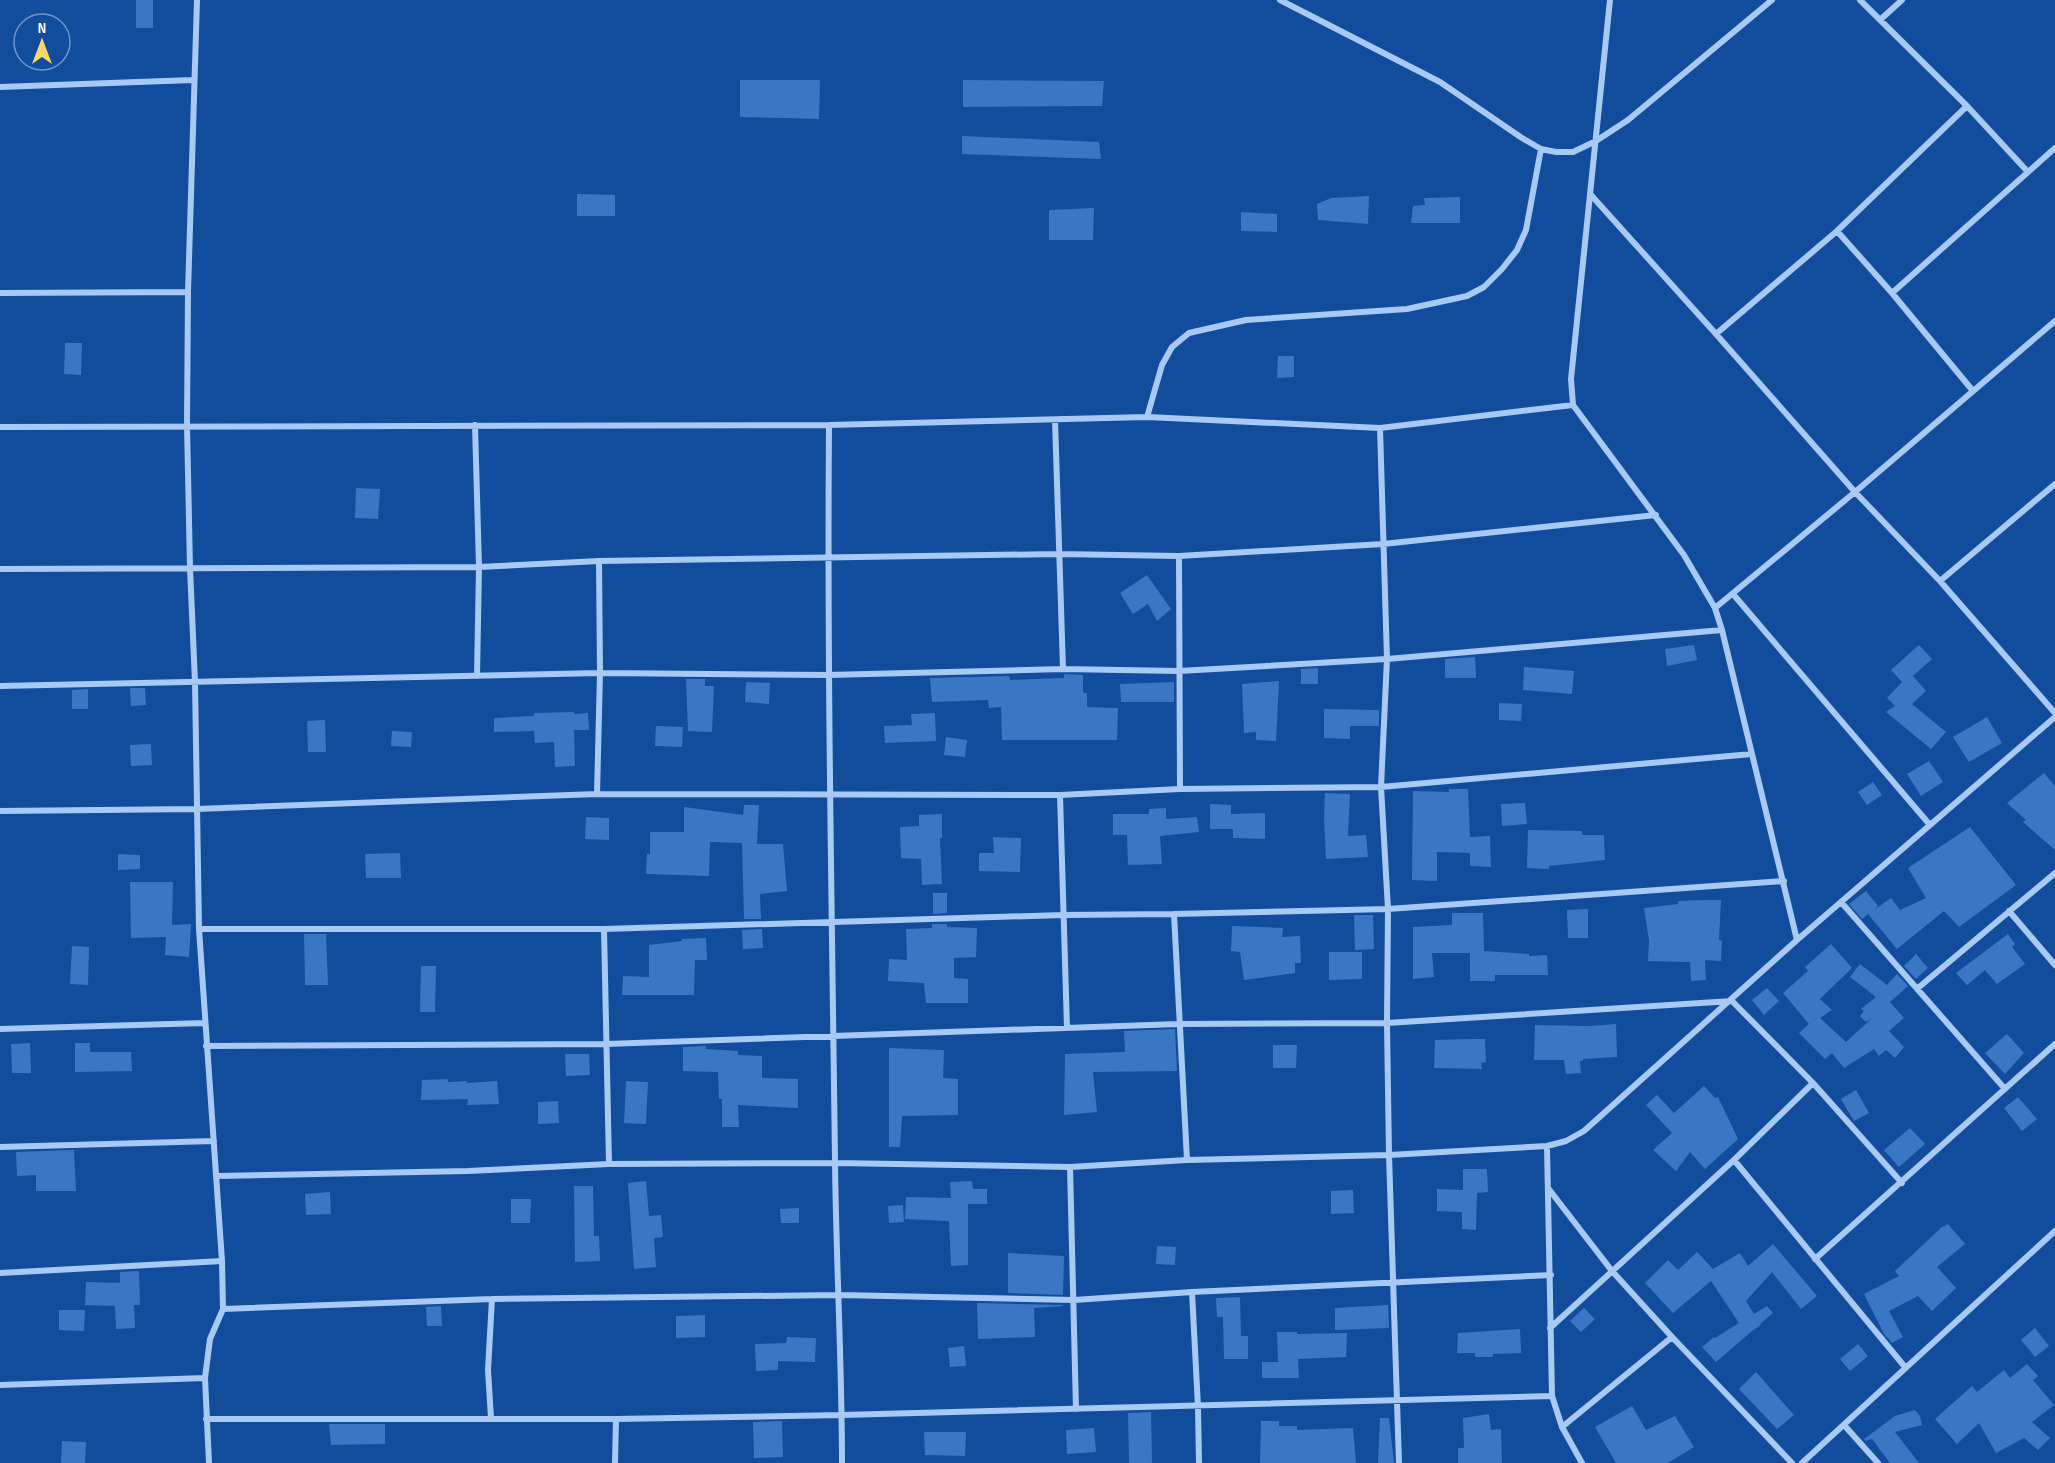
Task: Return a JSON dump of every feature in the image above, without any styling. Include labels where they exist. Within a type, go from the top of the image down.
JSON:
[{"type":"street","points":[[197,0],[188,292],[190,568],[195,682],[199,929],[222,1261],[223,1309],[210,1339],[205,1378],[209,1463]]},
{"type":"street","points":[[1280,0],[1440,82],[1522,138],[1541,148],[1556,152],[1573,152],[1596,141],[1628,120],[1772,0]]},
{"type":"street","points":[[1610,0],[1571,379],[1573,405],[1684,555],[1714,608],[1722,630],[1797,940]]},
{"type":"street","points":[[1860,0],[1967,106],[2028,172]]},
{"type":"street","points":[[1880,20],[1902,0]]},
{"type":"street","points":[[0,87],[194,80]]},
{"type":"street","points":[[1716,334],[1837,231],[1967,106]]},
{"type":"street","points":[[1147,417],[1162,365],[1172,347],[1189,333],[1246,320],[1407,309],[1467,296],[1484,287],[1517,250],[1526,230],[1541,148]]},
{"type":"street","points":[[1892,293],[2055,148]]},
{"type":"street","points":[[216,1176],[468,1171],[609,1164],[835,1163],[1070,1167],[1187,1160],[1389,1155],[1547,1146],[1566,1141],[1584,1131],[1797,940],[2055,715],[1940,581],[1855,492],[1591,195]]},
{"type":"street","points":[[1837,231],[1973,391]]},
{"type":"street","points":[[0,293],[188,292]]},
{"type":"street","points":[[1714,608],[1855,492],[2055,321]]},
{"type":"street","points":[[0,426],[829,425],[1147,417],[1380,428],[1573,405]]},
{"type":"street","points":[[1055,420],[1063,669]]},
{"type":"street","points":[[475,425],[479,567],[477,676]]},
{"type":"street","points":[[829,425],[830,921],[842,1463]]},
{"type":"street","points":[[1380,428],[1387,659],[1381,787],[1388,909],[1389,1155],[1395,1284],[1399,1463]]},
{"type":"street","points":[[1940,581],[2055,484]]},
{"type":"street","points":[[0,569],[479,567],[598,561],[828,556],[1058,554],[1179,556],[1383,544],[1656,515]]},
{"type":"street","points":[[1179,556],[1180,789]]},
{"type":"street","points":[[597,794],[600,673],[598,561]]},
{"type":"street","points":[[1733,594],[1930,825]]},
{"type":"street","points":[[0,686],[600,673],[828,675],[1063,669],[1179,671],[1387,659],[1722,630]]},
{"type":"street","points":[[0,811],[197,809],[597,794],[1060,795],[1180,789],[1381,787],[1752,754]]},
{"type":"street","points":[[1060,795],[1067,1028]]},
{"type":"street","points":[[1918,988],[2055,873]]},
{"type":"street","points":[[199,929],[604,929],[1063,915],[1388,909],[1784,881]]},
{"type":"street","points":[[1841,902],[2005,1089]]},
{"type":"street","points":[[2009,911],[2055,965]]},
{"type":"street","points":[[1174,914],[1178,1024],[1187,1160]]},
{"type":"street","points":[[604,929],[609,1164]]},
{"type":"street","points":[[206,1046],[606,1044],[1178,1024],[1387,1023],[1732,1000],[1813,1083],[1902,1183]]},
{"type":"street","points":[[0,1029],[205,1023]]},
{"type":"street","points":[[1815,1259],[2055,1044]]},
{"type":"street","points":[[1550,1328],[1734,1160],[1813,1083]]},
{"type":"street","points":[[0,1147],[214,1141]]},
{"type":"street","points":[[1547,1146],[1551,1275],[1551,1396],[1562,1427],[1582,1463]]},
{"type":"street","points":[[1734,1160],[1905,1367]]},
{"type":"street","points":[[1070,1167],[1076,1409]]},
{"type":"street","points":[[1548,1188],[1612,1271],[1672,1338],[1792,1463]]},
{"type":"street","points":[[1802,1463],[2055,1231]]},
{"type":"street","points":[[0,1273],[222,1261]]},
{"type":"street","points":[[223,1309],[492,1299],[839,1295],[1074,1300],[1192,1292],[1551,1275]]},
{"type":"street","points":[[1192,1292],[1199,1463]]},
{"type":"street","points":[[491,1418],[489,1370],[492,1299]]},
{"type":"street","points":[[1562,1427],[1672,1338]]},
{"type":"street","points":[[0,1385],[205,1378]]},
{"type":"street","points":[[206,1419],[616,1419],[842,1416],[1551,1396]]},
{"type":"street","points":[[615,1463],[616,1419]]},
{"type":"street","points":[[1844,1425],[1878,1463]]},
{"type":"building","points":[[136,0],[153,0],[153,28],[136,28]]},
{"type":"building","points":[[740,80],[820,80],[819,119],[740,117]]},
{"type":"building","points":[[963,80],[1104,81],[1102,106],[963,107]]},
{"type":"building","points":[[962,136],[1099,142],[1101,159],[962,154]]},
{"type":"building","points":[[577,194],[615,195],[615,216],[577,216]]},
{"type":"building","points":[[1369,196],[1368,224],[1318,220],[1317,204],[1331,198]]},
{"type":"building","points":[[1460,197],[1460,223],[1411,223],[1413,206],[1425,205],[1424,198]]},
{"type":"building","points":[[1094,208],[1093,240],[1049,240],[1049,210]]},
{"type":"building","points":[[1241,212],[1277,214],[1277,232],[1241,231]]},
{"type":"building","points":[[65,343],[82,343],[81,375],[64,374]]},
{"type":"building","points":[[1278,356],[1294,356],[1294,377],[1277,378]]},
{"type":"building","points":[[356,488],[380,489],[378,519],[355,518]]},
{"type":"building","points":[[1147,575],[1171,609],[1157,621],[1148,604],[1133,614],[1120,593]]},
{"type":"building","points":[[1694,645],[1697,660],[1667,666],[1665,649]]},
{"type":"building","points":[[1919,645],[1932,659],[1913,676],[1926,691],[1912,704],[1946,732],[1931,749],[1886,712],[1895,706],[1887,698],[1902,682],[1891,670]]},
{"type":"building","points":[[1475,657],[1476,678],[1445,678],[1445,659]]},
{"type":"building","points":[[1524,667],[1574,671],[1572,694],[1523,690]]},
{"type":"building","points":[[1318,668],[1318,684],[1301,684],[1301,669]]},
{"type":"building","points":[[1064,674],[1083,675],[1083,693],[1087,693],[1087,707],[1118,708],[1117,740],[1002,740],[1001,707],[989,708],[988,700],[932,702],[930,678],[1009,676],[1010,680],[1064,678]]},
{"type":"building","points":[[686,679],[705,679],[705,686],[714,686],[712,732],[688,731]]},
{"type":"building","points":[[1279,681],[1276,741],[1256,740],[1256,732],[1244,733],[1242,684]]},
{"type":"building","points":[[746,682],[770,683],[769,704],[745,702]]},
{"type":"building","points":[[1174,682],[1174,702],[1121,702],[1120,684]]},
{"type":"building","points":[[130,688],[145,688],[146,705],[131,706]]},
{"type":"building","points":[[88,689],[88,709],[72,709],[72,690]]},
{"type":"building","points":[[1499,703],[1522,704],[1521,721],[1499,720]]},
{"type":"building","points":[[1324,709],[1379,710],[1379,726],[1350,726],[1350,739],[1324,738]]},
{"type":"building","points":[[574,712],[574,714],[588,713],[589,730],[574,730],[575,766],[555,767],[554,742],[535,743],[534,731],[494,732],[494,718],[534,716],[534,713]]},
{"type":"building","points":[[935,713],[936,741],[885,743],[884,726],[912,725],[911,714]]},
{"type":"building","points":[[1987,717],[2002,743],[1969,762],[1953,737]]},
{"type":"building","points":[[325,720],[326,752],[308,752],[307,721]]},
{"type":"building","points":[[656,726],[683,727],[682,747],[655,746]]},
{"type":"building","points":[[392,731],[412,732],[411,747],[391,746]]},
{"type":"building","points":[[946,737],[967,740],[965,757],[944,755]]},
{"type":"building","points":[[151,744],[152,765],[131,766],[130,745]]},
{"type":"building","points":[[1929,761],[1943,782],[1921,796],[1907,774]]},
{"type":"building","points":[[2044,773],[2055,786],[2055,850],[2023,822],[2026,820],[2007,803]]},
{"type":"building","points":[[1873,782],[1882,795],[1867,805],[1858,792]]},
{"type":"building","points":[[1449,789],[1468,789],[1470,837],[1490,836],[1491,867],[1470,866],[1470,853],[1437,852],[1437,881],[1412,880],[1413,791],[1449,792]]},
{"type":"building","points":[[1325,793],[1350,794],[1348,836],[1366,835],[1368,857],[1326,859]]},
{"type":"building","points":[[1525,803],[1527,824],[1502,826],[1501,804]]},
{"type":"building","points":[[1210,804],[1231,805],[1231,814],[1265,813],[1265,839],[1233,838],[1233,829],[1210,829]]},
{"type":"building","points":[[744,805],[759,805],[757,844],[783,844],[787,891],[760,894],[761,919],[744,919],[742,843],[710,842],[709,876],[646,874],[647,854],[650,854],[650,832],[684,832],[684,807],[743,815]]},
{"type":"building","points":[[1166,808],[1166,819],[1197,817],[1199,832],[1160,836],[1162,864],[1128,865],[1127,835],[1113,835],[1113,814],[1149,814],[1149,809]]},
{"type":"building","points":[[942,814],[942,838],[940,838],[942,884],[922,885],[921,859],[901,858],[900,827],[919,826],[919,815]]},
{"type":"building","points":[[586,817],[609,818],[609,840],[585,839]]},
{"type":"building","points":[[1970,827],[2016,885],[1959,927],[1944,911],[1897,949],[1868,914],[1862,919],[1849,904],[1866,891],[1878,906],[1874,910],[1891,898],[1900,910],[1926,898],[1908,868]]},
{"type":"building","points":[[1528,830],[1582,831],[1582,835],[1604,835],[1605,860],[1549,866],[1549,869],[1527,868]]},
{"type":"building","points":[[993,837],[1021,838],[1020,872],[979,871],[979,853],[994,853]]},
{"type":"building","points":[[400,853],[401,878],[366,878],[365,854]]},
{"type":"building","points":[[118,854],[140,855],[140,869],[118,870]]},
{"type":"building","points":[[130,882],[173,882],[172,925],[191,924],[189,957],[165,955],[166,937],[131,938]]},
{"type":"building","points":[[933,893],[947,893],[947,913],[933,914]]},
{"type":"building","points":[[1721,900],[1719,940],[1722,941],[1721,961],[1705,960],[1706,980],[1691,981],[1690,962],[1648,961],[1649,940],[1644,908],[1678,904],[1678,901]]},
{"type":"building","points":[[1588,909],[1588,938],[1568,938],[1567,910]]},
{"type":"building","points":[[1452,913],[1483,913],[1484,951],[1529,954],[1529,956],[1547,955],[1548,975],[1495,975],[1495,981],[1470,981],[1470,953],[1432,953],[1434,977],[1413,979],[1413,927],[1452,925]]},
{"type":"building","points":[[1354,915],[1373,915],[1374,949],[1355,950]]},
{"type":"building","points":[[932,924],[977,928],[976,957],[954,958],[954,978],[968,979],[968,1003],[926,1003],[924,983],[888,981],[889,959],[907,960],[906,929],[932,928]]},
{"type":"building","points":[[1232,926],[1283,928],[1282,937],[1300,936],[1301,963],[1295,963],[1295,973],[1244,980],[1240,952],[1231,951]]},
{"type":"building","points":[[762,929],[763,948],[743,949],[742,930]]},
{"type":"building","points":[[304,934],[326,934],[328,985],[305,985]]},
{"type":"building","points":[[2008,934],[2015,944],[2012,947],[2025,964],[1997,984],[1985,970],[1967,985],[1956,973]]},
{"type":"building","points":[[706,938],[707,960],[695,960],[694,995],[622,995],[623,976],[649,977],[649,945],[682,941],[682,939]]},
{"type":"building","points":[[1831,944],[1852,968],[1820,999],[1832,1010],[1820,1018],[1846,1042],[1871,1019],[1866,1022],[1860,1016],[1864,1011],[1861,1009],[1876,997],[1850,977],[1860,964],[1887,985],[1897,974],[1908,986],[1890,1002],[1904,1018],[1889,1031],[1904,1047],[1895,1058],[1886,1050],[1879,1056],[1874,1049],[1844,1068],[1832,1053],[1825,1059],[1799,1033],[1809,1024],[1783,993],[1808,971],[1805,967]]},
{"type":"building","points":[[72,946],[89,947],[88,985],[70,984]]},
{"type":"building","points":[[1329,952],[1362,952],[1362,979],[1329,980]]},
{"type":"building","points":[[1916,954],[1928,968],[1916,979],[1904,966]]},
{"type":"building","points":[[421,966],[436,966],[435,1012],[420,1012]]},
{"type":"building","points":[[1767,988],[1779,1001],[1764,1015],[1752,1000]]},
{"type":"building","points":[[1616,1024],[1617,1057],[1583,1059],[1580,1061],[1581,1073],[1566,1074],[1564,1060],[1534,1060],[1535,1025]]},
{"type":"building","points":[[1175,1029],[1177,1071],[1093,1072],[1097,1112],[1064,1115],[1065,1054],[1125,1052],[1124,1031]]},
{"type":"building","points":[[2007,1034],[2024,1053],[2005,1074],[1985,1053]]},
{"type":"building","points":[[1485,1039],[1486,1062],[1481,1063],[1482,1069],[1434,1068],[1435,1040]]},
{"type":"building","points":[[30,1043],[31,1073],[12,1073],[11,1044]]},
{"type":"building","points":[[75,1043],[90,1043],[90,1052],[131,1052],[132,1071],[75,1072]]},
{"type":"building","points":[[1273,1045],[1297,1045],[1296,1068],[1273,1068]]},
{"type":"building","points":[[706,1046],[706,1049],[738,1051],[738,1055],[762,1056],[762,1078],[798,1079],[798,1108],[738,1105],[739,1127],[722,1127],[722,1099],[719,1099],[718,1072],[683,1071],[683,1047]]},
{"type":"building","points":[[889,1048],[944,1050],[943,1078],[958,1079],[958,1115],[902,1116],[900,1147],[889,1147]]},
{"type":"building","points":[[565,1054],[589,1054],[590,1075],[566,1076]]},
{"type":"building","points":[[448,1079],[448,1082],[467,1081],[467,1083],[497,1081],[499,1104],[467,1105],[468,1099],[421,1100],[422,1080]]},
{"type":"building","points":[[626,1081],[648,1082],[646,1124],[624,1123]]},
{"type":"building","points":[[1704,1086],[1715,1098],[1718,1097],[1738,1139],[1705,1169],[1690,1152],[1676,1171],[1653,1150],[1672,1133],[1646,1105],[1657,1095],[1674,1113]]},
{"type":"building","points":[[1856,1090],[1869,1113],[1854,1121],[1841,1099]]},
{"type":"building","points":[[2018,1097],[2037,1119],[2022,1131],[2004,1108]]},
{"type":"building","points":[[558,1101],[559,1123],[538,1124],[538,1102]]},
{"type":"building","points":[[1910,1128],[1925,1144],[1899,1167],[1884,1150]]},
{"type":"building","points":[[74,1150],[76,1191],[36,1191],[36,1175],[17,1176],[16,1152]]},
{"type":"building","points":[[1463,1169],[1487,1169],[1488,1192],[1477,1193],[1476,1230],[1462,1229],[1462,1212],[1437,1211],[1437,1189],[1463,1190]]},
{"type":"building","points":[[646,1181],[649,1216],[661,1215],[663,1237],[654,1238],[656,1267],[634,1269],[628,1183]]},
{"type":"building","points":[[972,1181],[973,1189],[987,1189],[987,1204],[968,1204],[968,1265],[951,1266],[949,1221],[905,1219],[906,1197],[951,1198],[950,1182]]},
{"type":"building","points":[[574,1186],[593,1186],[594,1236],[599,1236],[600,1261],[575,1262]]},
{"type":"building","points":[[1353,1190],[1354,1213],[1331,1214],[1331,1191]]},
{"type":"building","points":[[330,1192],[331,1214],[306,1215],[305,1194]]},
{"type":"building","points":[[511,1199],[531,1199],[530,1223],[511,1223]]},
{"type":"building","points":[[903,1205],[904,1222],[889,1223],[888,1206]]},
{"type":"building","points":[[799,1208],[799,1223],[781,1223],[780,1209]]},
{"type":"building","points":[[1948,1224],[1965,1244],[1937,1267],[1956,1288],[1932,1311],[1918,1296],[1889,1311],[1903,1337],[1892,1343],[1884,1334],[1864,1294],[1899,1276],[1895,1271],[1943,1226]]},
{"type":"building","points":[[1773,1244],[1817,1296],[1801,1309],[1772,1272],[1746,1301],[1754,1314],[1767,1306],[1773,1313],[1716,1362],[1702,1347],[1714,1337],[1739,1323],[1711,1281],[1673,1313],[1645,1283],[1668,1260],[1678,1270],[1697,1252],[1713,1269],[1740,1253],[1748,1266]]},
{"type":"building","points":[[1157,1246],[1176,1247],[1175,1265],[1156,1264]]},
{"type":"building","points":[[1008,1253],[1064,1256],[1063,1295],[1008,1293]]},
{"type":"building","points":[[139,1271],[140,1305],[134,1305],[135,1328],[116,1329],[115,1306],[85,1305],[86,1282],[120,1283],[120,1272]]},
{"type":"building","points":[[1240,1297],[1241,1336],[1248,1336],[1248,1359],[1224,1359],[1223,1317],[1217,1317],[1216,1298]]},
{"type":"building","points":[[977,1303],[1063,1306],[1034,1308],[1035,1337],[978,1339]]},
{"type":"building","points":[[1388,1305],[1389,1328],[1335,1330],[1335,1308]]},
{"type":"building","points":[[441,1306],[442,1326],[427,1326],[426,1307]]},
{"type":"building","points":[[1584,1308],[1595,1319],[1581,1332],[1570,1321]]},
{"type":"building","points":[[59,1310],[85,1310],[84,1331],[59,1330]]},
{"type":"building","points":[[705,1315],[705,1337],[676,1338],[676,1316]]},
{"type":"building","points":[[2035,1328],[2049,1346],[2035,1357],[2021,1340]]},
{"type":"building","points":[[1520,1329],[1521,1353],[1475,1357],[1475,1353],[1457,1353],[1458,1333]]},
{"type":"building","points":[[1277,1332],[1347,1333],[1346,1357],[1298,1359],[1299,1378],[1262,1378],[1262,1362],[1278,1362]]},
{"type":"building","points":[[787,1337],[816,1338],[815,1362],[778,1361],[778,1370],[756,1371],[755,1344],[786,1343]]},
{"type":"building","points":[[1858,1344],[1868,1356],[1850,1371],[1840,1359]]},
{"type":"building","points":[[964,1346],[966,1366],[950,1367],[948,1348]]},
{"type":"building","points":[[2027,1364],[2038,1376],[2033,1380],[2054,1405],[2032,1422],[2050,1438],[2038,1450],[2024,1438],[1996,1453],[1979,1423],[1957,1444],[1935,1419],[1972,1386],[1977,1392],[2004,1370],[2010,1378]]},
{"type":"building","points":[[1756,1372],[1794,1415],[1777,1429],[1739,1389]]},
{"type":"building","points":[[1632,1406],[1646,1430],[1675,1416],[1694,1447],[1668,1463],[1616,1463],[1595,1427]]},
{"type":"building","points":[[1915,1410],[1920,1416],[1922,1425],[1895,1432],[1919,1463],[1890,1463],[1872,1439],[1865,1441],[1864,1439],[1895,1416]]},
{"type":"building","points":[[1151,1412],[1152,1463],[1129,1463],[1128,1413]]},
{"type":"building","points":[[1489,1414],[1491,1430],[1501,1429],[1502,1463],[1458,1463],[1458,1448],[1464,1448],[1463,1418]]},
{"type":"building","points":[[1380,1418],[1389,1418],[1394,1463],[1378,1463]]},
{"type":"building","points":[[782,1421],[783,1457],[754,1458],[753,1422]]},
{"type":"building","points":[[1261,1421],[1279,1421],[1279,1426],[1297,1426],[1297,1430],[1353,1428],[1356,1463],[1260,1463]]},
{"type":"building","points":[[329,1424],[385,1424],[385,1444],[331,1445]]},
{"type":"building","points":[[1094,1428],[1096,1452],[1067,1454],[1066,1430]]},
{"type":"building","points":[[924,1432],[966,1432],[965,1456],[925,1455]]},
{"type":"building","points":[[62,1441],[86,1442],[85,1463],[61,1463]]}]
